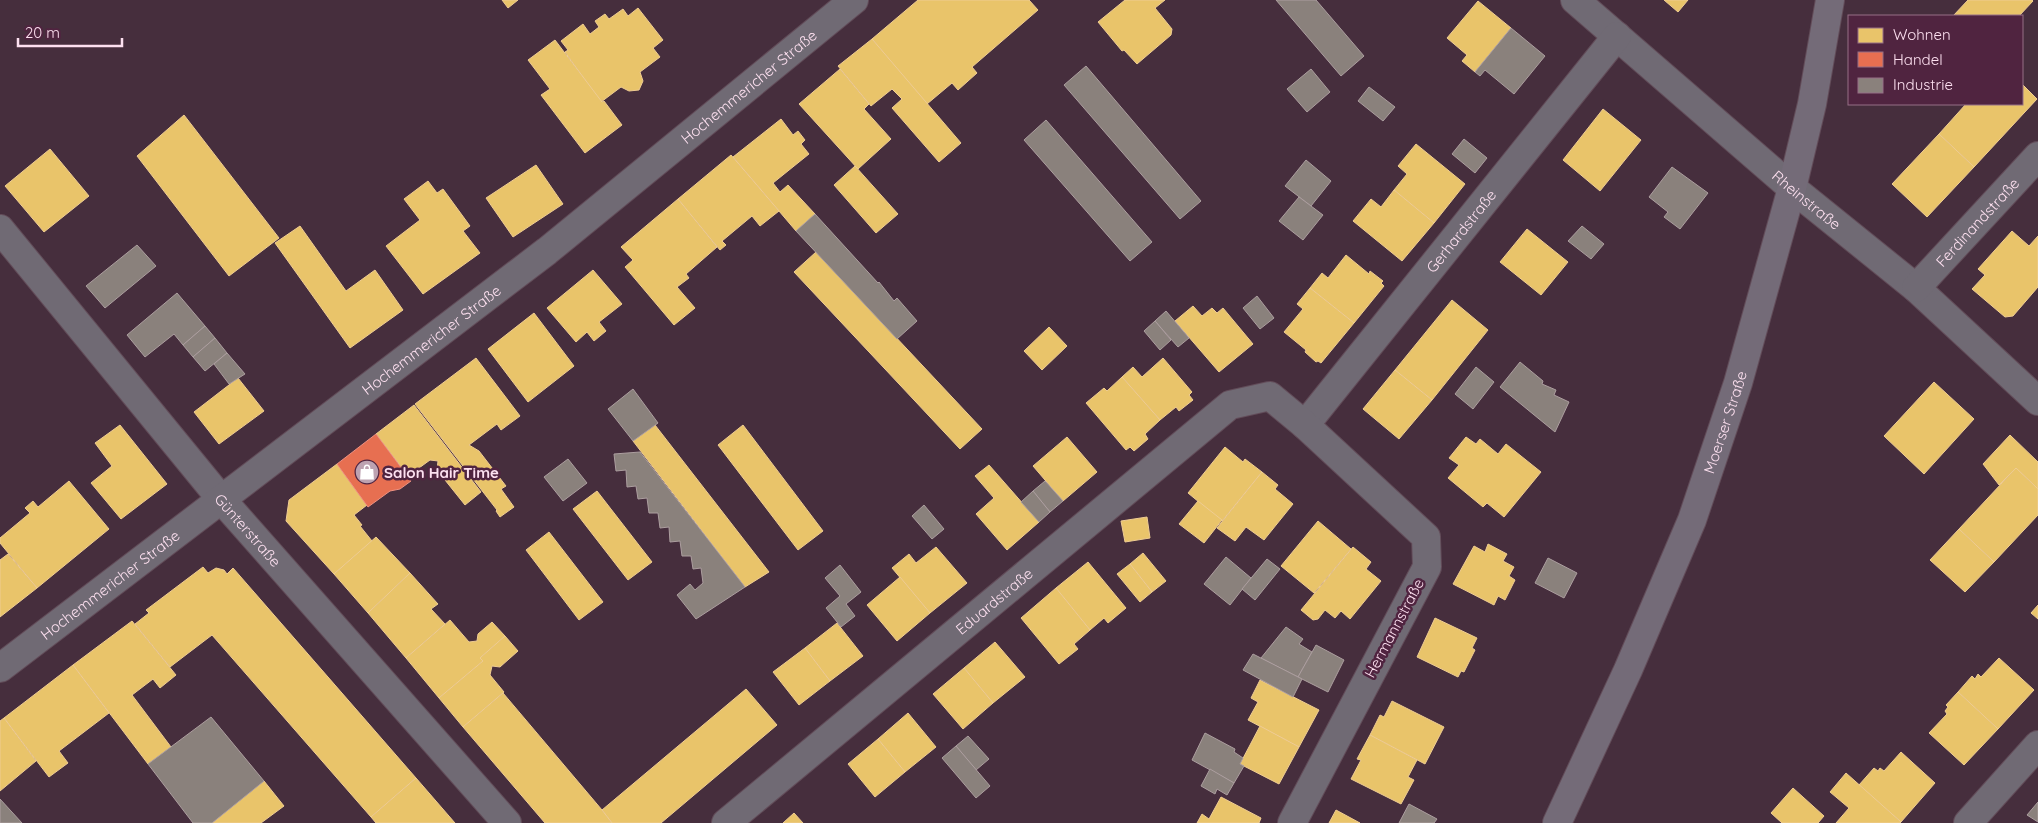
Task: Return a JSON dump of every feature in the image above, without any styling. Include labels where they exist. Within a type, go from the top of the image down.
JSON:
[{"type":"main road","name":"Moerser Straße","points":[[1556,823],[1628,670],[1692,520],[1738,383],[1792,188],[1812,104],[1830,0]]},
{"type":"street","name":"Hochemmericher Straße","points":[[0,668],[547,251],[854,0]]},
{"type":"street","name":"Rheinstraße","points":[[1575,0],[1792,188],[1916,288],[2038,400]]},
{"type":"street","name":"Gerhardstraße","points":[[1306,425],[1616,36]]},
{"type":"street","name":"Ferdinandstraße","points":[[1916,288],[2038,156]]},
{"type":"street","name":"Günterstraße","points":[[0,229],[221,499],[507,823]]},
{"type":"street","name":"Hermannstraße","points":[[1270,396],[1306,425],[1426,537],[1426,567],[1292,823]]},
{"type":"street","name":"Eduardstraße","points":[[726,823],[1230,405],[1270,396]]},
{"type":"street","points":[[1968,823],[2038,745]]},
{"type":"building: Wohnen","points":[[502,0],[518,0],[508,8]]},
{"type":"building: Wohnen","points":[[918,0],[1029,0],[1038,10],[972,67],[977,73],[958,90],[952,83],[927,104],[872,39]]},
{"type":"building: Wohnen","points":[[1125,0],[1165,0],[1155,8],[1172,29],[1171,35],[1137,64],[1124,50],[1122,51],[1098,22]]},
{"type":"building: Wohnen","points":[[1664,0],[1688,0],[1678,12]]},
{"type":"building: Wohnen","points":[[1968,0],[2033,1],[2020,15],[1954,15]]},
{"type":"building: Wohnen","points":[[1478,1],[1511,28],[1475,72],[1462,61],[1467,55],[1447,38]]},
{"type":"building: Wohnen","points":[[638,8],[663,40],[653,48],[660,57],[640,72],[643,81],[639,90],[629,91],[621,87],[601,102],[565,52],[568,50],[561,41],[583,24],[590,34],[599,27],[595,21],[605,14],[609,19],[623,9],[628,16]]},
{"type":"building: Wohnen","points":[[872,39],[961,143],[939,162],[892,108],[902,99],[892,89],[871,106],[838,66]]},
{"type":"building: Wohnen","points":[[555,40],[622,125],[585,153],[541,95],[550,89],[528,60]]},
{"type":"building: Wohnen","points":[[840,69],[869,104],[864,109],[891,139],[858,169],[799,104]]},
{"type":"building: Wohnen","points":[[2023,85],[2037,99],[1974,167],[1939,134],[1965,105],[2023,105]]},
{"type":"building: Wohnen","points":[[1603,109],[1641,140],[1600,191],[1563,160]]},
{"type":"building: Wohnen","points":[[184,115],[279,238],[229,276],[137,156]]},
{"type":"building: Wohnen","points":[[781,119],[793,135],[798,131],[805,140],[801,144],[809,154],[773,183],[780,192],[788,185],[815,214],[796,231],[733,157]]},
{"type":"building: Wohnen","points":[[1939,134],[1974,167],[1927,217],[1892,184]]},
{"type":"building: Wohnen","points":[[1416,144],[1465,184],[1434,223],[1394,190],[1407,174],[1398,166]]},
{"type":"building: Wohnen","points":[[50,149],[89,196],[44,232],[5,186]]},
{"type":"building: Wohnen","points":[[731,155],[779,211],[760,226],[752,216],[722,241],[726,245],[720,250],[678,199]]},
{"type":"building: Wohnen","points":[[536,165],[563,204],[513,237],[486,198]]},
{"type":"building: Wohnen","points":[[855,166],[898,214],[876,233],[834,185]]},
{"type":"building: Wohnen","points":[[428,181],[437,193],[443,189],[470,226],[463,231],[480,253],[423,294],[386,246],[420,220],[404,199]]},
{"type":"building: Wohnen","points":[[1394,190],[1434,223],[1402,261],[1353,221],[1371,199],[1381,207]]},
{"type":"building: Wohnen","points":[[678,199],[717,247],[686,274],[689,278],[677,287],[695,308],[674,325],[625,267],[633,260],[621,247]]},
{"type":"building: Wohnen","points":[[300,226],[346,291],[375,270],[403,310],[350,348],[275,243]]},
{"type":"building: Wohnen","points":[[1527,229],[1568,262],[1541,295],[1500,262]]},
{"type":"building: Wohnen","points":[[2012,231],[2029,246],[2038,236],[2038,287],[2013,316],[2005,317],[1972,289],[1985,275],[1978,269]]},
{"type":"building: Wohnen","points":[[816,252],[982,429],[960,449],[794,272]]},
{"type":"building: Wohnen","points":[[1346,255],[1369,274],[1370,271],[1383,281],[1381,283],[1384,286],[1354,323],[1310,288],[1322,273],[1328,278]]},
{"type":"building: Wohnen","points":[[593,270],[622,304],[599,322],[606,331],[594,341],[587,332],[576,342],[547,308]]},
{"type":"building: Wohnen","points":[[1310,288],[1354,323],[1321,363],[1316,362],[1305,352],[1306,350],[1284,332],[1303,309],[1297,304]]},
{"type":"building: Wohnen","points":[[1452,300],[1488,330],[1432,400],[1395,370]]},
{"type":"building: Wohnen","points":[[1193,306],[1202,316],[1212,308],[1217,313],[1223,308],[1253,344],[1219,372],[1175,321]]},
{"type":"building: Wohnen","points":[[534,313],[574,366],[528,402],[488,349]]},
{"type":"building: Wohnen","points":[[1049,327],[1067,346],[1042,370],[1024,351]]},
{"type":"building: Wohnen","points":[[476,358],[520,416],[501,430],[497,424],[469,445],[479,451],[506,486],[501,489],[514,507],[500,517],[497,510],[415,404]]},
{"type":"building: Wohnen","points":[[1163,358],[1192,392],[1189,395],[1193,400],[1179,411],[1176,407],[1160,420],[1122,377],[1133,367],[1142,377]]},
{"type":"building: Wohnen","points":[[1395,370],[1432,400],[1399,439],[1363,409]]},
{"type":"building: Wohnen","points":[[1122,377],[1160,420],[1145,434],[1148,439],[1134,451],[1130,447],[1126,450],[1086,403],[1104,388],[1107,391]]},
{"type":"building: Wohnen","points":[[238,378],[264,411],[219,444],[194,412]]},
{"type":"building: Wohnen","points":[[1934,382],[1974,419],[1924,474],[1884,436]]},
{"type":"building: Wohnen","points":[[414,405],[481,492],[465,505],[437,470],[438,461],[430,460],[408,476],[376,434]]},
{"type":"building: Wohnen","points":[[120,425],[167,484],[121,519],[91,483],[112,466],[95,443]]},
{"type":"building: Wohnen","points":[[655,425],[769,572],[745,587],[633,441]]},
{"type":"building: Wohnen","points":[[743,425],[823,531],[798,550],[718,445]]},
{"type":"building: Wohnen","points":[[2010,435],[2038,462],[2038,489],[2016,468],[1999,485],[1983,464]]},
{"type":"building: Wohnen","points":[[1067,437],[1097,472],[1063,501],[1033,466]]},
{"type":"building: Wohnen","points":[[1466,437],[1476,444],[1480,439],[1498,454],[1506,444],[1541,472],[1504,517],[1487,503],[1483,507],[1448,478],[1459,465],[1449,458]]},
{"type":"building: Wohnen","points":[[1225,447],[1243,462],[1245,459],[1262,472],[1222,521],[1188,493]]},
{"type":"building: Wohnen","points":[[337,464],[367,505],[354,515],[372,541],[334,574],[286,521],[289,500]]},
{"type":"building: Wohnen","points":[[989,465],[1039,522],[1007,550],[976,514],[994,498],[975,476]]},
{"type":"building: Wohnen","points":[[2016,468],[2038,489],[2038,515],[1994,562],[1959,529]]},
{"type":"building: Wohnen","points":[[1262,472],[1278,485],[1275,489],[1293,504],[1264,540],[1246,527],[1235,541],[1217,528]]},
{"type":"building: Wohnen","points":[[69,481],[109,529],[37,588],[0,543],[0,538],[30,513],[25,508],[33,501],[38,507]]},
{"type":"building: Wohnen","points":[[597,491],[652,562],[628,580],[573,509]]},
{"type":"building: Wohnen","points":[[1198,501],[1222,520],[1204,543],[1179,524]]},
{"type":"building: Wohnen","points":[[1147,517],[1150,538],[1125,542],[1121,521]]},
{"type":"building: Wohnen","points":[[1318,521],[1351,549],[1314,593],[1281,566]]},
{"type":"building: Wohnen","points":[[1959,529],[1994,562],[1965,592],[1930,560]]},
{"type":"building: Wohnen","points":[[549,532],[603,602],[579,620],[526,550]]},
{"type":"building: Wohnen","points":[[376,537],[410,573],[368,613],[334,574]]},
{"type":"building: Wohnen","points":[[1488,544],[1507,554],[1503,561],[1514,567],[1509,576],[1515,580],[1505,600],[1498,596],[1494,605],[1453,584],[1474,546],[1485,552]]},
{"type":"building: Wohnen","points":[[936,547],[967,583],[930,613],[892,568],[909,554],[916,563]]},
{"type":"building: Wohnen","points":[[1353,547],[1371,562],[1366,569],[1381,581],[1350,619],[1341,611],[1335,618],[1325,610],[1318,619],[1313,620],[1301,610]]},
{"type":"building: Wohnen","points":[[1143,553],[1166,581],[1152,592],[1130,564]]},
{"type":"building: Wohnen","points":[[8,554],[37,588],[0,617],[0,560]]},
{"type":"building: Wohnen","points":[[1088,562],[1126,608],[1108,623],[1104,618],[1090,630],[1056,588]]},
{"type":"building: Wohnen","points":[[1130,564],[1152,592],[1140,602],[1117,574]]},
{"type":"building: Wohnen","points":[[203,567],[208,573],[216,568],[224,570],[227,574],[233,568],[416,778],[371,817],[212,635],[170,667],[135,624],[149,613],[146,610]]},
{"type":"building: Wohnen","points":[[410,573],[438,604],[431,609],[445,624],[406,658],[368,613]]},
{"type":"building: Wohnen","points":[[900,577],[930,613],[897,641],[867,605]]},
{"type":"building: Wohnen","points":[[1056,588],[1090,630],[1074,644],[1078,649],[1059,664],[1021,618]]},
{"type":"building: Wohnen","points":[[2038,605],[2038,619],[2031,613]]},
{"type":"building: Wohnen","points":[[1435,618],[1477,638],[1472,648],[1475,650],[1464,672],[1461,671],[1458,677],[1417,657]]},
{"type":"building: Wohnen","points":[[450,620],[469,642],[477,641],[478,634],[492,622],[505,636],[480,658],[483,661],[439,698],[406,658]]},
{"type":"building: Wohnen","points":[[132,621],[176,675],[160,688],[153,679],[132,695],[171,747],[148,764],[73,665]]},
{"type":"building: Wohnen","points":[[837,623],[863,656],[830,681],[805,648]]},
{"type":"building: Wohnen","points":[[505,636],[518,651],[500,667],[492,666],[490,675],[504,692],[463,727],[439,698],[483,661],[480,658]]},
{"type":"building: Wohnen","points":[[995,642],[1025,677],[993,703],[964,668]]},
{"type":"building: Wohnen","points":[[805,648],[830,681],[799,705],[773,672]]},
{"type":"building: Wohnen","points":[[1999,658],[2034,690],[1998,729],[1958,692],[1972,676],[1975,679],[1978,674],[1981,677]]},
{"type":"building: Wohnen","points":[[73,665],[109,713],[59,751],[68,763],[49,777],[4,718]]},
{"type":"building: Wohnen","points":[[964,668],[993,703],[963,729],[933,694]]},
{"type":"building: Wohnen","points":[[1260,680],[1319,710],[1299,747],[1248,720],[1258,702],[1251,698]]},
{"type":"building: Wohnen","points":[[746,689],[777,725],[661,823],[612,823],[602,810]]},
{"type":"building: Wohnen","points":[[1958,692],[1998,729],[1964,765],[1929,733],[1947,714],[1945,711],[1948,707],[1946,705]]},
{"type":"building: Wohnen","points":[[503,693],[612,823],[545,823],[463,727]]},
{"type":"building: Wohnen","points":[[1392,701],[1444,727],[1425,764],[1370,735],[1380,715],[1384,717]]},
{"type":"building: Wohnen","points":[[908,713],[936,747],[905,772],[878,739]]},
{"type":"building: Wohnen","points":[[4,718],[36,761],[0,791],[0,721]]},
{"type":"building: Wohnen","points":[[1260,726],[1299,747],[1279,784],[1240,764]]},
{"type":"building: Wohnen","points":[[1370,735],[1417,760],[1408,777],[1414,780],[1401,804],[1351,779],[1361,760],[1357,759]]},
{"type":"building: Wohnen","points":[[878,739],[905,772],[875,797],[848,764]]},
{"type":"building: Wohnen","points":[[1901,752],[1935,783],[1901,822],[1859,785],[1874,768],[1878,771],[1880,768],[1884,771]]},
{"type":"building: Wohnen","points":[[1846,773],[1901,822],[1836,823],[1849,808],[1830,792]]},
{"type":"building: Wohnen","points":[[416,778],[455,823],[376,823],[371,817]]},
{"type":"building: Wohnen","points":[[264,781],[284,806],[261,823],[212,823]]},
{"type":"building: Wohnen","points":[[1793,788],[1824,816],[1818,823],[1782,823],[1771,813]]},
{"type":"building: Wohnen","points":[[1221,797],[1261,818],[1259,823],[1197,823],[1202,814],[1209,819]]},
{"type":"building: Wohnen","points":[[1336,810],[1360,823],[1329,823]]},
{"type":"building: Wohnen","points":[[794,813],[803,823],[783,823]]},
{"type":"building: Handel","points":[[376,434],[411,481],[400,489],[390,491],[368,507],[337,464]]},
{"type":"building: Industrie","points":[[1276,0],[1316,0],[1364,56],[1341,76]]},
{"type":"building: Industrie","points":[[1511,28],[1545,56],[1514,94],[1485,70],[1480,76],[1475,72]]},
{"type":"building: Industrie","points":[[1086,66],[1201,201],[1180,219],[1064,85]]},
{"type":"building: Industrie","points":[[1311,69],[1330,92],[1307,112],[1287,89]]},
{"type":"building: Industrie","points":[[1369,87],[1395,107],[1383,121],[1358,101]]},
{"type":"building: Industrie","points":[[1046,120],[1152,242],[1130,261],[1024,140]]},
{"type":"building: Industrie","points":[[1464,139],[1487,158],[1475,173],[1452,154]]},
{"type":"building: Industrie","points":[[1306,160],[1331,181],[1311,206],[1285,186]]},
{"type":"building: Industrie","points":[[1672,167],[1708,193],[1680,229],[1664,217],[1668,212],[1649,197]]},
{"type":"building: Industrie","points":[[1299,197],[1323,215],[1303,240],[1279,221]]},
{"type":"building: Industrie","points":[[815,214],[879,282],[894,301],[897,298],[917,321],[897,339],[796,231]]},
{"type":"building: Industrie","points":[[1582,226],[1604,244],[1591,259],[1568,241]]},
{"type":"building: Industrie","points":[[137,245],[156,266],[105,308],[86,286]]},
{"type":"building: Industrie","points":[[177,293],[205,326],[183,345],[174,334],[145,357],[127,335]]},
{"type":"building: Industrie","points":[[1257,296],[1274,318],[1260,329],[1243,308]]},
{"type":"building: Industrie","points":[[1166,311],[1189,338],[1178,347],[1155,321]]},
{"type":"building: Industrie","points":[[1155,321],[1171,340],[1160,350],[1144,331]]},
{"type":"building: Industrie","points":[[205,326],[215,338],[193,357],[183,345]]},
{"type":"building: Industrie","points":[[215,338],[227,353],[205,371],[193,357]]},
{"type":"building: Industrie","points":[[227,353],[245,374],[229,384],[214,364]]},
{"type":"building: Industrie","points":[[1520,362],[1543,381],[1542,384],[1556,390],[1554,395],[1569,402],[1555,432],[1500,387]]},
{"type":"building: Industrie","points":[[1476,367],[1494,382],[1473,409],[1455,394]]},
{"type":"building: Industrie","points":[[633,389],[658,423],[633,441],[608,409]]},
{"type":"building: Industrie","points":[[640,452],[745,587],[696,619],[677,595],[690,584],[695,590],[703,583],[701,568],[693,569],[691,556],[682,556],[680,541],[670,542],[669,527],[660,528],[658,513],[649,513],[647,498],[638,499],[636,486],[627,487],[626,470],[616,471],[614,454]]},
{"type":"building: Industrie","points":[[568,459],[587,483],[563,501],[544,477]]},
{"type":"building: Industrie","points":[[1045,481],[1063,501],[1050,512],[1033,491]]},
{"type":"building: Industrie","points":[[1033,491],[1050,512],[1039,522],[1021,502]]},
{"type":"building: Industrie","points":[[924,505],[944,529],[932,539],[912,516]]},
{"type":"building: Industrie","points":[[1226,557],[1251,578],[1230,605],[1204,584]]},
{"type":"building: Industrie","points":[[1548,558],[1577,573],[1564,598],[1535,583]]},
{"type":"building: Industrie","points":[[1267,559],[1280,569],[1255,600],[1242,589]]},
{"type":"building: Industrie","points":[[840,565],[861,592],[846,604],[855,616],[841,627],[826,608],[840,596],[825,578]]},
{"type":"building: Industrie","points":[[1286,627],[1303,639],[1299,644],[1312,652],[1298,677],[1261,658]]},
{"type":"building: Industrie","points":[[1316,645],[1344,660],[1328,692],[1298,677]]},
{"type":"building: Industrie","points":[[1253,654],[1302,679],[1293,697],[1243,670]]},
{"type":"building: Industrie","points":[[211,717],[264,781],[212,823],[193,823],[148,764]]},
{"type":"building: Industrie","points":[[1205,733],[1235,749],[1234,752],[1243,758],[1240,764],[1244,766],[1234,783],[1192,760]]},
{"type":"building: Industrie","points":[[968,736],[989,759],[976,770],[956,746]]},
{"type":"building: Industrie","points":[[956,746],[990,786],[976,798],[942,758]]},
{"type":"building: Industrie","points":[[1210,769],[1234,783],[1227,795],[1217,789],[1215,794],[1201,786]]},
{"type":"building: Industrie","points":[[0,799],[22,823],[0,823]]},
{"type":"building: Industrie","points":[[2038,802],[2038,822],[2027,815]]},
{"type":"building: Industrie","points":[[1409,804],[1437,819],[1434,823],[1399,823]]},
{"type":"place","name":"Salon Hair Time","points":[[367,472]]}]
